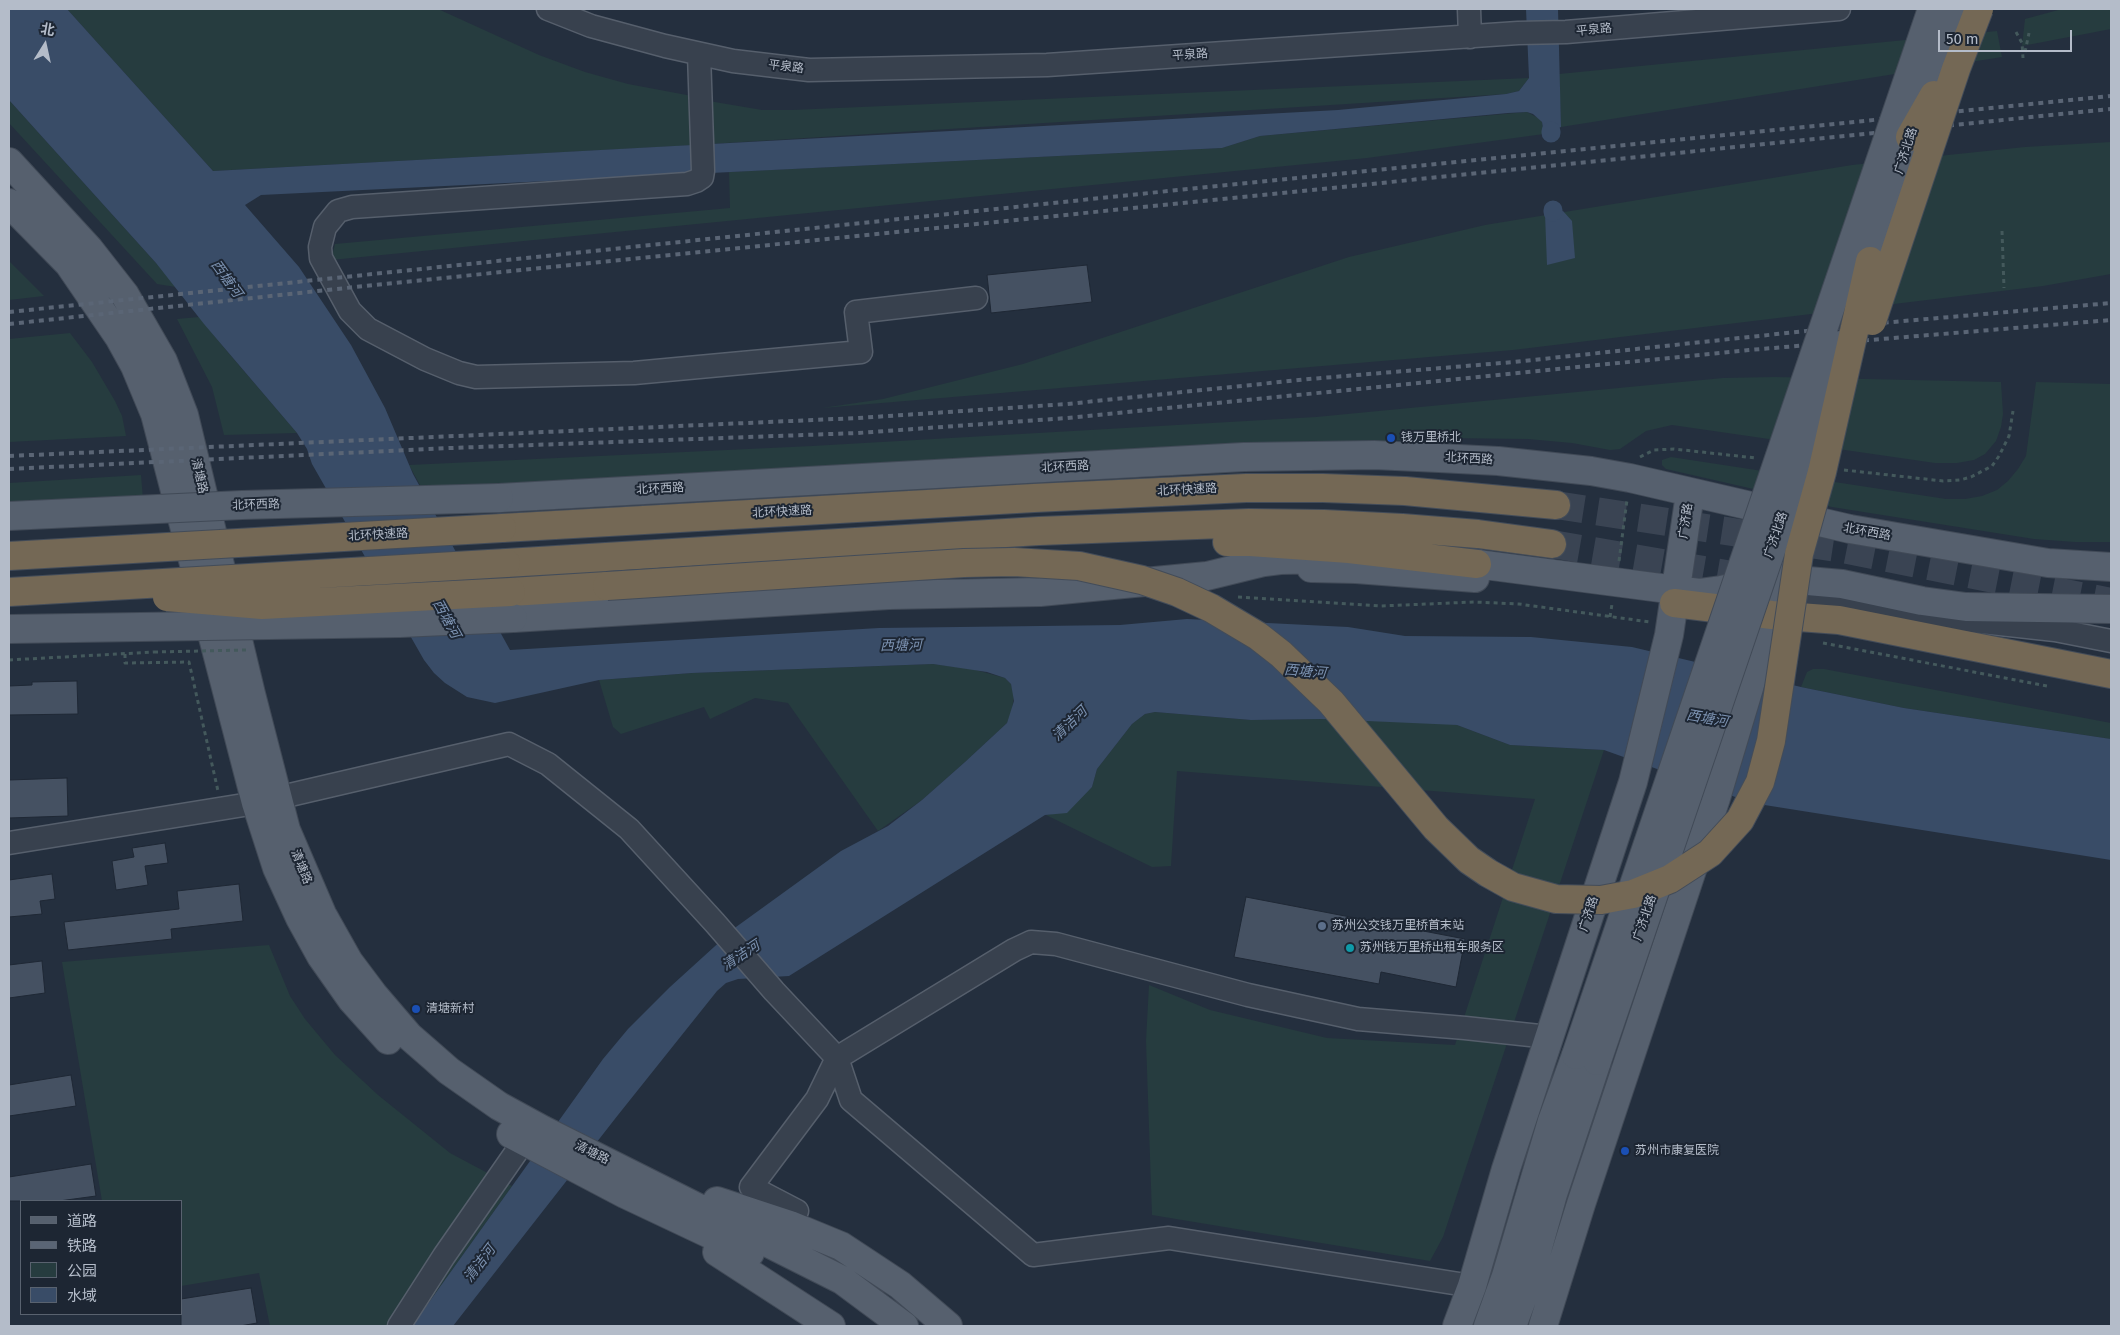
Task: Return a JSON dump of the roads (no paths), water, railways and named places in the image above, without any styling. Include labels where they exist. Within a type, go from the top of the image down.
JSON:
[{"type":"highway","points":[[1822,472],[1966,41],[1979,9]]},
{"type":"highway","points":[[1910,137],[1966,41]]},
{"type":"highway","points":[[68,588],[262,605],[512,605],[607,586],[964,563],[1014,562],[1080,566],[1142,580],[1177,592],[1211,608],[1258,636],[1281,654],[1331,702],[1430,822],[1476,866],[1513,887],[1537,895],[1576,901],[1601,900],[1640,892],[1660,885],[1688,870],[1720,844],[1736,826],[1751,802],[1763,772],[1769,749],[1797,567],[1822,472],[1870,261]]},
{"type":"highway","name":"北环快速路","points":[[9,556],[1025,498],[1246,488],[1405,491],[1556,505]]},
{"type":"highway","points":[[9,592],[933,537],[1248,523],[1324,524],[1478,534],[1552,544]]},
{"type":"highway","points":[[933,537],[1084,546],[1250,542],[1349,549],[1477,564]]},
{"type":"highway","points":[[1675,596],[1772,615],[1839,620],[2111,674]]},
{"type":"main road","name":"广济北路","points":[[1586,1058],[1932,9]]},
{"type":"main road","name":"广济北路","points":[[1586,1058],[1870,261],[1910,137],[1955,9]]},
{"type":"main road","name":"清塘路","points":[[9,162],[89,249],[125,294],[163,361],[184,414],[267,800],[277,868],[300,918],[321,956],[352,1000],[376,1028],[424,1074],[478,1114],[586,1162],[838,1286],[904,1326]]},
{"type":"main road","name":"清塘路","points":[[9,203],[69,264],[119,337],[142,382],[155,414],[267,800]]},
{"type":"main road","name":"北环西路","points":[[9,516],[252,505],[499,498],[1225,458],[1374,455],[1498,461],[1630,478],[1690,494],[1858,530],[2048,563],[2111,567]]},
{"type":"main road","name":"广济路","points":[[1458,1326],[1472,1286],[1506,1169],[1633,782],[1668,640],[1690,494]]},
{"type":"main road","points":[[1543,1326],[1584,1195],[1716,798],[1772,615],[1804,519]]},
{"type":"main road","points":[[1207,576],[1264,562],[1295,559],[1477,564],[1613,598]]},
{"type":"main road","points":[[9,629],[400,623],[512,605],[1040,592],[1207,576],[1301,569],[1356,568],[1477,578],[1613,598],[1675,596],[1711,592],[1742,584],[1842,584],[1922,601],[1966,607],[2111,609]]},
{"type":"main road","points":[[1488,1326],[1506,1276],[1552,1121],[1586,1058]]},
{"type":"main road","points":[[1512,1326],[1528,1283],[1568,1147],[1586,1058]]},
{"type":"main road","points":[[631,1185],[790,1225],[841,1246],[900,1285],[948,1326]]},
{"type":"main road","points":[[631,1185],[831,1326]]},
{"type":"main road","name":"清塘路","points":[[838,1286],[880,1326]]},
{"type":"street","name":"平泉路","points":[[548,9],[590,26],[699,54],[733,61],[809,70],[1047,65],[1518,33],[1566,32],[1840,9]]},
{"type":"street","points":[[1469,9],[1470,37]]},
{"type":"street","points":[[699,54],[702,177],[687,184],[352,207],[338,211],[325,227],[320,247],[321,258],[350,311],[368,329],[425,359],[459,373],[476,377],[634,373],[861,352],[856,312],[976,298]]},
{"type":"street","points":[[1783,584],[1946,618],[2047,629],[2111,640]]},
{"type":"street","points":[[9,843],[267,800],[509,744],[548,764],[629,829],[715,923],[774,992],[837,1058],[851,1100],[1033,1255],[1169,1238],[1472,1286]]},
{"type":"street","points":[[790,1225],[797,1211],[751,1187],[817,1098],[837,1058],[1014,950],[1031,942],[1056,944],[1248,995],[1358,1019],[1549,1037]]},
{"type":"street","points":[[399,1326],[444,1256],[534,1139]]},
{"type":"water","points":[[9,9],[67,9],[213,171],[1338,110],[1506,94],[1519,91],[1529,78],[1526,9],[1558,9],[1561,127],[1544,134],[1542,122],[1533,114],[1527,112],[1508,113],[1260,136],[1222,148],[261,195],[245,205],[299,267],[351,345],[385,408],[413,474],[510,650],[879,628],[1120,625],[1187,619],[1348,627],[1405,636],[1531,637],[1632,647],[1801,687],[1904,708],[2111,739],[2111,860],[1752,803],[1604,750],[1510,745],[1457,725],[1322,719],[1251,720],[1155,712],[1145,714],[1132,724],[1097,769],[1092,787],[1067,813],[1045,815],[789,976],[738,979],[726,983],[717,991],[618,1115],[453,1326],[412,1326],[603,1059],[628,1029],[670,987],[736,927],[841,851],[888,826],[922,800],[965,762],[1007,723],[1014,701],[1011,684],[1005,678],[987,672],[933,664],[692,673],[599,680],[495,703],[467,697],[445,683],[424,660],[312,464],[307,449],[297,433],[204,324],[156,263],[9,100]]},
{"type":"water","points":[[1563,211],[1572,221],[1575,258],[1547,265],[1545,214]]},
{"type":"tunnel","points":[[1556,505],[1837,548],[2111,602]]},
{"type":"tunnel","points":[[1552,544],[1761,580]]},
{"type":"railway","points":[[9,312],[1149,193],[2111,96]]},
{"type":"railway","points":[[9,324],[374,285],[2111,109]]},
{"type":"railway","points":[[9,456],[858,418],[1067,404],[1309,379],[1514,362],[1881,323],[2111,303]]},
{"type":"railway","points":[[9,469],[451,448],[858,433],[1067,418],[1749,350],[2111,320]]},
{"type":"place","name":"钱万里桥北","points":[[1391,438]]},
{"type":"place","name":"苏州公交钱万里桥首末站","points":[[1322,926]]},
{"type":"place","name":"苏州钱万里桥出租车服务区","points":[[1350,948]]},
{"type":"place","name":"清塘新村","points":[[416,1009]]},
{"type":"place","name":"苏州市康复医院","points":[[1625,1151]]},
{"type":"water label","name":"西塘河","points":[[226,279]]},
{"type":"water label","name":"西塘河","points":[[446,619]]},
{"type":"water label","name":"西塘河","points":[[901,646]]},
{"type":"water label","name":"西塘河","points":[[1305,672]]},
{"type":"water label","name":"西塘河","points":[[1707,719]]},
{"type":"water label","name":"清洁河","points":[[1070,724]]},
{"type":"water label","name":"清洁河","points":[[741,956]]},
{"type":"water label","name":"清洁河","points":[[480,1264]]}]
